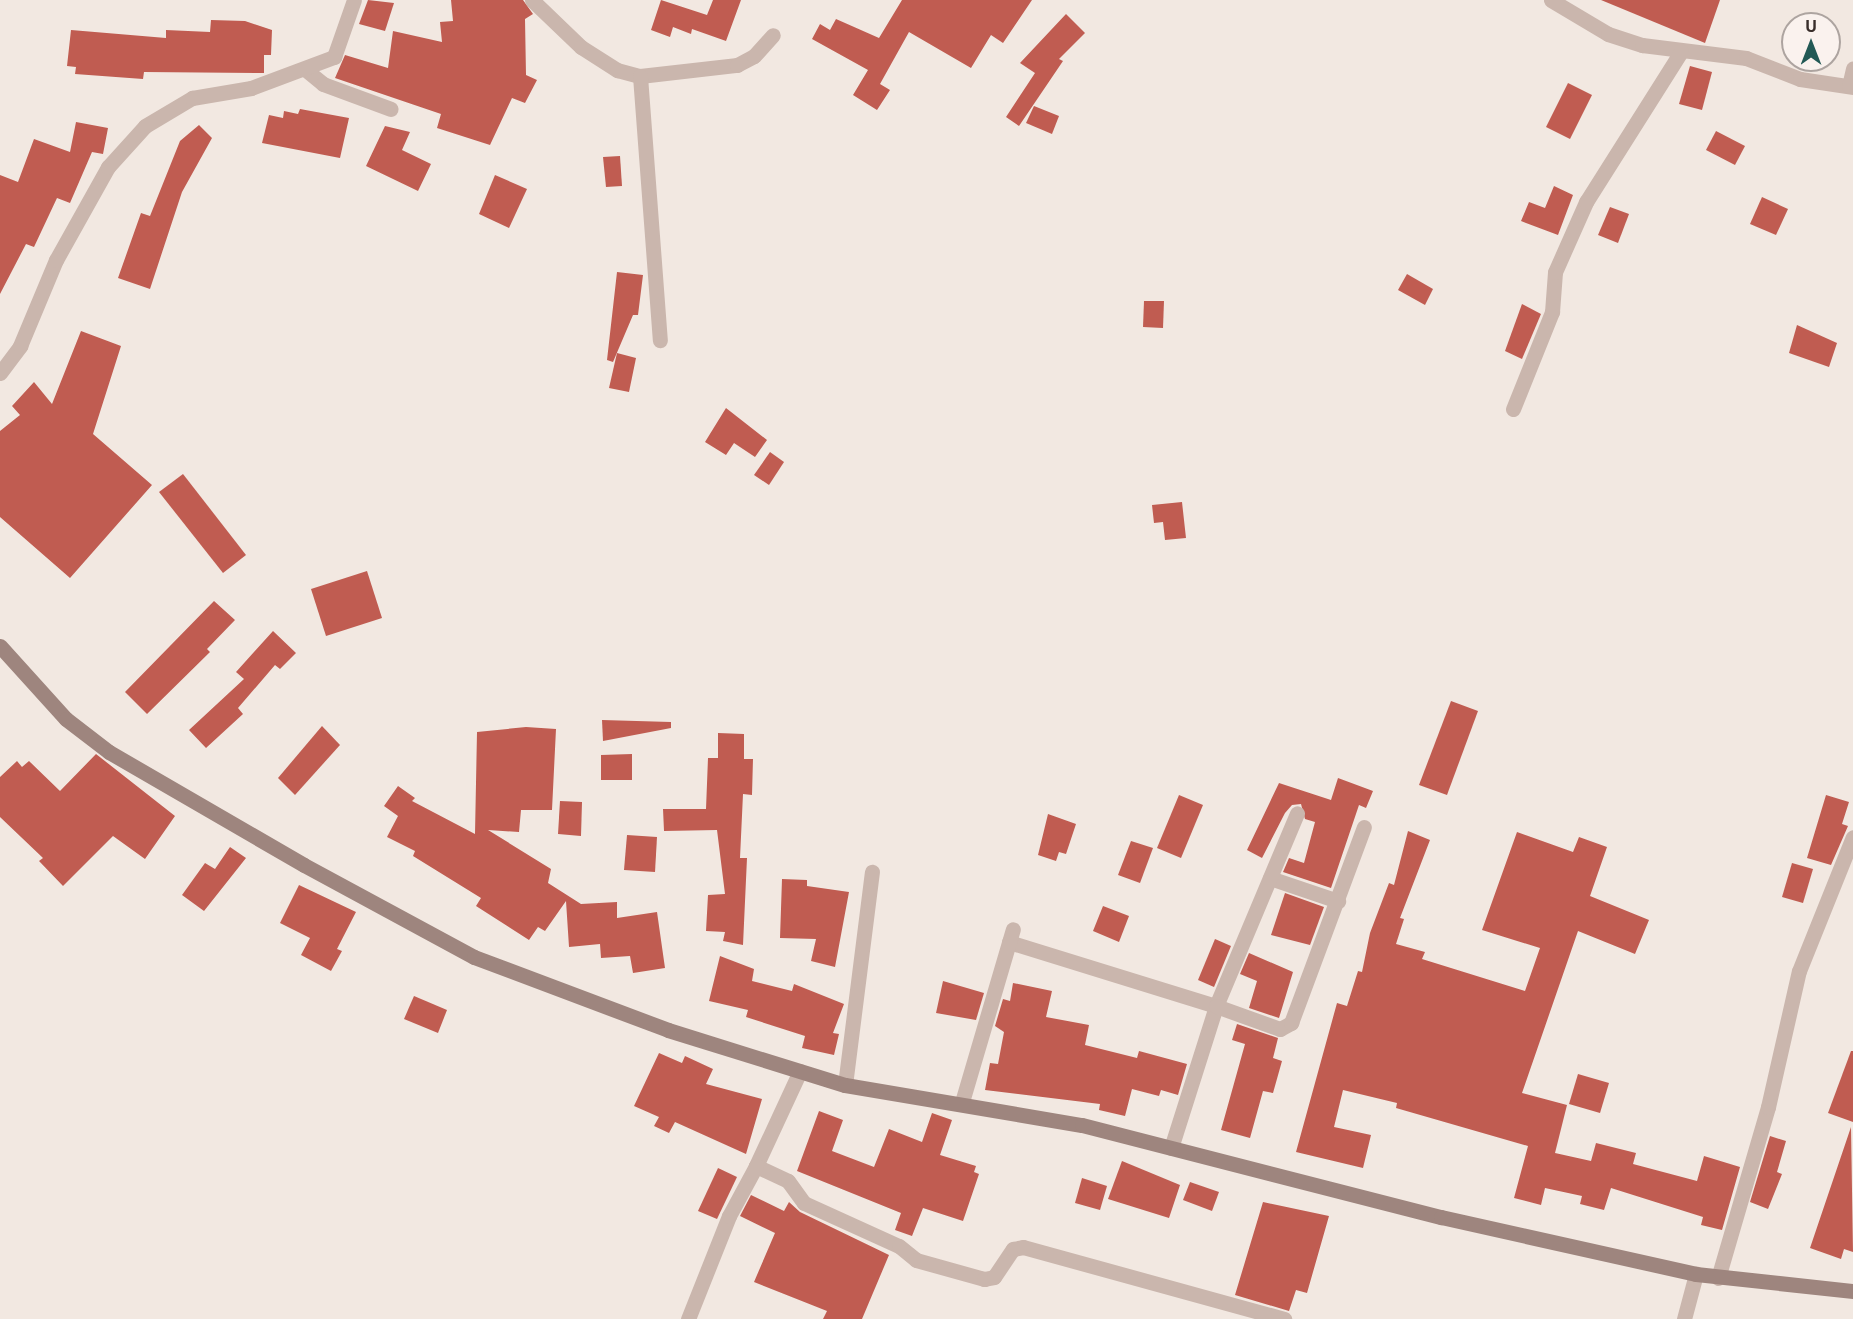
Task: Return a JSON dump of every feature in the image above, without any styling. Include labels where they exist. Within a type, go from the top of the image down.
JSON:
[{"type":"main road","points":[[0,646],[66,719],[109,752],[474,957],[668,1030],[845,1085],[962,1102],[1171,1148],[1441,1217],[1696,1274],[1853,1292]]},
{"type":"street","points":[[0,373],[20,346],[56,260],[108,167],[145,126],[192,98],[251,88],[306,70],[334,57],[354,0]]},
{"type":"street","points":[[532,0],[581,47],[617,70],[640,76],[737,65],[754,56],[773,35]]},
{"type":"street","points":[[1551,0],[1608,34],[1681,52],[1746,58],[1800,79],[1851,87],[1853,68]]},
{"type":"street","points":[[1513,409],[1552,312],[1555,272],[1586,202],[1681,52]]},
{"type":"street","points":[[306,70],[323,84],[391,109]]},
{"type":"street","points":[[640,76],[660,340]]},
{"type":"street","points":[[1171,1148],[1216,1006],[1297,813]]},
{"type":"street","points":[[962,1102],[1011,935],[1287,1029],[1338,901],[1364,827]]},
{"type":"street","points":[[1718,1278],[1768,1107],[1799,971],[1853,837]]},
{"type":"street","points":[[845,1085],[872,872]]},
{"type":"street","points":[[1270,878],[1338,901]]},
{"type":"street","points":[[688,1319],[729,1216],[756,1166],[800,1071]]},
{"type":"street","points":[[756,1166],[788,1181],[804,1203],[899,1246],[916,1260],[990,1279],[1009,1252],[1023,1247],[1284,1319]]},
{"type":"street","points":[[1684,1319],[1696,1274]]},
{"type":"building","points":[[368,0],[394,3],[385,31],[359,24]]},
{"type":"building","points":[[451,0],[523,0],[533,14],[525,19],[526,75],[537,80],[525,103],[512,98],[490,145],[437,128],[441,114],[335,78],[345,55],[388,68],[393,31],[442,42],[440,22],[453,21]]},
{"type":"building","points":[[661,0],[707,15],[713,0],[741,0],[726,41],[692,29],[691,34],[673,27],[670,37],[651,30]]},
{"type":"building","points":[[902,0],[1032,0],[1003,43],[991,35],[971,68],[909,32],[880,84],[890,90],[877,110],[853,95],[868,70],[812,39],[820,24],[830,30],[836,19],[879,38]]},
{"type":"building","points":[[1601,0],[1720,0],[1705,43]]},
{"type":"building","points":[[1066,14],[1085,33],[1059,59],[1063,61],[1019,126],[1006,117],[1035,73],[1020,63]]},
{"type":"building","points":[[211,20],[245,21],[272,30],[271,55],[264,55],[264,73],[144,72],[143,79],[75,74],[76,67],[67,66],[71,30],[166,38],[166,30],[210,32]]},
{"type":"building","points":[[1690,66],[1712,72],[1702,110],[1679,104]]},
{"type":"building","points":[[1568,83],[1592,95],[1570,139],[1546,127]]},
{"type":"building","points":[[1034,106],[1059,116],[1052,134],[1026,123]]},
{"type":"building","points":[[300,109],[349,118],[340,158],[262,143],[269,115],[283,118],[284,111],[298,114]]},
{"type":"building","points":[[76,122],[108,128],[103,154],[92,152],[70,203],[57,198],[34,247],[26,244],[0,294],[0,175],[18,182],[34,139],[70,152]]},
{"type":"building","points":[[199,125],[212,138],[182,192],[150,289],[118,278],[141,213],[150,216],[180,141]]},
{"type":"building","points":[[385,126],[410,132],[402,150],[431,164],[418,191],[366,166]]},
{"type":"building","points":[[1716,131],[1745,146],[1735,165],[1706,150]]},
{"type":"building","points":[[620,156],[622,186],[606,187],[603,157]]},
{"type":"building","points":[[495,175],[527,189],[509,228],[479,214]]},
{"type":"building","points":[[1554,186],[1573,195],[1558,235],[1521,221],[1529,202],[1545,208]]},
{"type":"building","points":[[1762,197],[1788,209],[1776,235],[1750,224]]},
{"type":"building","points":[[1610,207],[1629,214],[1618,243],[1598,235]]},
{"type":"building","points":[[617,272],[643,275],[638,315],[633,315],[613,362],[607,360]]},
{"type":"building","points":[[1407,274],[1433,289],[1425,305],[1398,290]]},
{"type":"building","points":[[1144,301],[1164,301],[1163,328],[1143,327]]},
{"type":"building","points":[[1522,304],[1541,314],[1522,359],[1505,351]]},
{"type":"building","points":[[1797,325],[1837,343],[1829,367],[1789,353]]},
{"type":"building","points":[[81,331],[121,346],[93,434],[152,485],[70,578],[0,517],[0,431],[20,415],[12,406],[34,382],[52,404]]},
{"type":"building","points":[[617,353],[636,358],[629,392],[609,388]]},
{"type":"building","points":[[726,408],[767,440],[755,457],[734,443],[726,455],[705,442]]},
{"type":"building","points":[[770,452],[784,462],[769,485],[754,475]]},
{"type":"building","points":[[183,474],[246,555],[223,573],[159,492]]},
{"type":"building","points":[[1182,502],[1186,538],[1165,540],[1163,522],[1154,523],[1152,505]]},
{"type":"building","points":[[367,571],[382,618],[326,636],[311,589]]},
{"type":"building","points":[[214,601],[235,620],[207,649],[210,652],[147,714],[125,692]]},
{"type":"building","points":[[273,631],[296,653],[280,669],[275,665],[238,708],[243,714],[206,748],[189,730],[244,679],[236,672]]},
{"type":"building","points":[[1451,701],[1478,711],[1447,795],[1419,785]]},
{"type":"building","points":[[602,720],[671,722],[671,728],[603,741]]},
{"type":"building","points":[[322,726],[340,745],[295,795],[278,778]]},
{"type":"building","points":[[526,727],[556,729],[552,810],[521,810],[519,832],[488,830],[551,869],[548,883],[581,904],[617,902],[617,918],[657,912],[665,968],[633,973],[630,956],[601,958],[600,944],[569,947],[566,901],[545,931],[538,927],[529,940],[476,906],[481,898],[413,856],[415,851],[387,837],[398,816],[384,806],[398,786],[415,798],[412,801],[475,834],[477,732]]},
{"type":"building","points":[[718,733],[744,734],[744,759],[753,759],[752,795],[743,794],[740,858],[747,858],[743,945],[723,941],[725,932],[706,931],[708,895],[725,894],[717,830],[664,831],[663,809],[706,809],[708,758],[718,758]]},
{"type":"building","points":[[96,754],[175,816],[145,859],[113,836],[63,886],[39,861],[43,858],[0,817],[0,777],[17,761],[22,767],[29,761],[60,791]]},
{"type":"building","points":[[632,754],[632,780],[601,780],[601,755]]},
{"type":"building","points":[[1338,778],[1373,791],[1366,808],[1359,805],[1331,888],[1283,872],[1289,858],[1304,863],[1315,822],[1305,819],[1301,804],[1292,805],[1285,813],[1262,858],[1247,850],[1279,783],[1331,800]]},
{"type":"building","points":[[1179,795],[1203,805],[1181,858],[1157,848]]},
{"type":"building","points":[[1826,795],[1849,802],[1842,824],[1848,826],[1831,865],[1807,858]]},
{"type":"building","points":[[560,801],[582,802],[581,836],[558,834]]},
{"type":"building","points":[[1048,814],[1076,824],[1066,854],[1059,852],[1056,861],[1038,855]]},
{"type":"building","points":[[1408,831],[1430,840],[1400,918],[1404,919],[1396,944],[1425,952],[1422,959],[1525,991],[1540,948],[1482,930],[1517,832],[1573,852],[1579,837],[1607,847],[1590,896],[1649,920],[1635,954],[1578,931],[1522,1093],[1567,1105],[1555,1153],[1591,1161],[1596,1143],[1636,1153],[1633,1164],[1697,1181],[1704,1156],[1740,1167],[1722,1230],[1701,1225],[1703,1217],[1611,1188],[1604,1210],[1580,1204],[1582,1196],[1545,1188],[1541,1205],[1514,1198],[1528,1146],[1396,1108],[1397,1103],[1343,1090],[1334,1127],[1371,1135],[1363,1168],[1296,1152],[1337,1003],[1347,1006],[1358,971],[1362,972],[1370,933],[1389,883],[1394,885]]},
{"type":"building","points":[[627,835],[657,837],[655,872],[624,870]]},
{"type":"building","points":[[1131,841],[1153,848],[1140,883],[1118,875]]},
{"type":"building","points":[[230,847],[246,858],[204,911],[182,895],[205,863],[215,869]]},
{"type":"building","points":[[1792,863],[1813,869],[1803,903],[1782,897]]},
{"type":"building","points":[[782,879],[807,880],[807,886],[849,892],[835,967],[811,961],[816,939],[780,938]]},
{"type":"building","points":[[299,885],[356,912],[337,949],[342,951],[331,971],[301,955],[310,938],[280,923]]},
{"type":"building","points":[[1285,893],[1324,907],[1310,945],[1271,935]]},
{"type":"building","points":[[1103,906],[1129,916],[1119,942],[1093,931]]},
{"type":"building","points":[[1215,939],[1231,946],[1214,987],[1198,980]]},
{"type":"building","points":[[1249,953],[1293,972],[1279,1018],[1249,1008],[1257,981],[1240,974]]},
{"type":"building","points":[[720,956],[754,969],[752,981],[792,991],[794,984],[844,1004],[833,1033],[839,1034],[834,1055],[802,1048],[805,1036],[746,1017],[748,1010],[709,1001]]},
{"type":"building","points":[[943,981],[984,993],[976,1020],[936,1013]]},
{"type":"building","points":[[1013,983],[1052,991],[1046,1017],[1089,1025],[1085,1045],[1137,1058],[1139,1051],[1187,1064],[1178,1095],[1161,1090],[1159,1096],[1132,1089],[1125,1116],[1099,1110],[1100,1104],[985,1090],[990,1063],[998,1064],[1004,1032],[995,1026],[1003,999],[1010,1001]]},
{"type":"building","points":[[414,996],[447,1010],[438,1033],[404,1019]]},
{"type":"building","points":[[1237,1024],[1278,1038],[1273,1058],[1282,1061],[1273,1093],[1263,1091],[1250,1138],[1221,1130],[1245,1044],[1232,1040]]},
{"type":"building","points":[[1851,1051],[1853,1051],[1853,1122],[1828,1113]]},
{"type":"building","points":[[659,1053],[682,1063],[685,1056],[713,1069],[706,1084],[762,1099],[746,1154],[675,1122],[669,1133],[654,1126],[659,1117],[634,1106]]},
{"type":"building","points":[[1578,1074],[1609,1083],[1600,1113],[1569,1104]]},
{"type":"building","points":[[819,1111],[843,1120],[832,1151],[874,1167],[889,1129],[922,1142],[932,1113],[952,1120],[940,1155],[976,1166],[974,1172],[979,1174],[963,1221],[923,1208],[912,1236],[895,1230],[901,1213],[797,1171]]},
{"type":"building","points":[[1851,1127],[1853,1252],[1844,1249],[1841,1259],[1810,1248]]},
{"type":"building","points":[[1770,1136],[1786,1141],[1777,1172],[1782,1174],[1768,1209],[1750,1202]]},
{"type":"building","points":[[1122,1161],[1180,1185],[1169,1218],[1108,1199]]},
{"type":"building","points":[[718,1168],[737,1177],[717,1219],[698,1211]]},
{"type":"building","points":[[1082,1178],[1107,1186],[1100,1210],[1075,1203]]},
{"type":"building","points":[[1190,1182],[1219,1192],[1212,1211],[1183,1200]]},
{"type":"building","points":[[751,1195],[784,1211],[789,1202],[800,1212],[889,1255],[862,1319],[823,1319],[827,1311],[754,1282],[775,1233],[740,1216]]},
{"type":"building","points":[[1263,1202],[1329,1216],[1307,1293],[1296,1290],[1289,1311],[1235,1295]]}]
